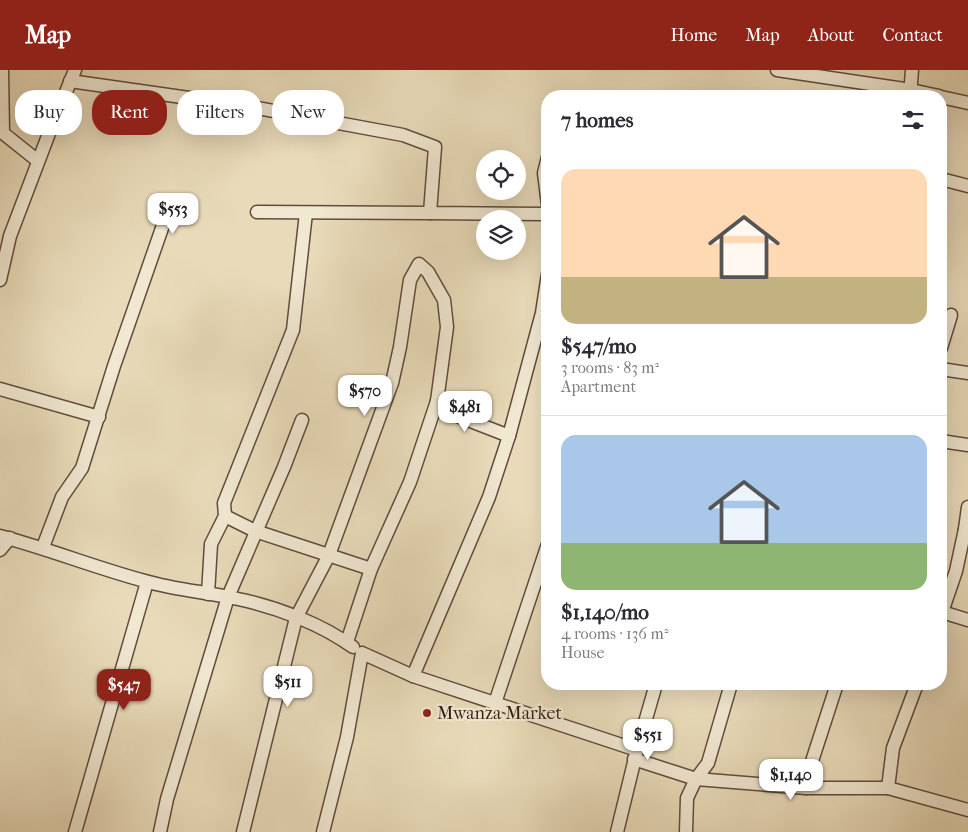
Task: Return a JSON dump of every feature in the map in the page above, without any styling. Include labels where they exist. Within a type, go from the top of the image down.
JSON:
[{"type":"street","points":[[2,70],[3,133],[38,161]]},
{"type":"street","points":[[777,70],[893,90]]},
{"type":"street","points":[[910,90],[912,70]]},
{"type":"street","points":[[0,280],[10,236],[73,76],[252,107],[403,136],[432,145],[435,149],[430,213]]},
{"type":"street","points":[[947,98],[968,103]]},
{"type":"street","points":[[947,181],[968,186]]},
{"type":"street","points":[[43,547],[62,497],[82,468],[114,366],[169,208]]},
{"type":"street","points":[[257,212],[541,214]]},
{"type":"street","points":[[208,594],[212,544],[225,516],[224,503],[293,330],[306,213]]},
{"type":"street","points":[[243,832],[296,618],[329,556],[392,383],[400,347],[410,280],[419,264],[428,272],[444,300],[447,327],[437,401],[410,482],[371,569],[346,642]]},
{"type":"street","points":[[947,328],[951,315]]},
{"type":"street","points":[[413,676],[489,497],[509,436],[541,317]]},
{"type":"street","points":[[947,370],[968,373]]},
{"type":"street","points":[[0,390],[99,417]]},
{"type":"street","points":[[437,401],[455,415],[509,436]]},
{"type":"street","points":[[160,832],[167,799],[228,597],[284,467],[302,420]]},
{"type":"street","points":[[947,442],[968,445]]},
{"type":"street","points":[[947,599],[966,529],[968,507]]},
{"type":"street","points":[[225,516],[255,531],[371,569]]},
{"type":"street","points":[[0,550],[5,537],[43,547],[110,572],[147,582],[228,597],[272,608],[346,642],[362,653],[413,676],[495,703],[636,754],[696,779],[806,788],[888,788],[968,810]]},
{"type":"street","points":[[495,703],[541,565]]},
{"type":"street","points":[[75,832],[147,582]]},
{"type":"street","points":[[947,615],[968,620]]},
{"type":"street","points":[[323,832],[347,737],[362,653]]},
{"type":"street","points":[[617,832],[654,690]]},
{"type":"street","points":[[686,832],[687,798],[696,779],[708,763],[729,690]]},
{"type":"street","points":[[806,788],[813,758],[835,690]]},
{"type":"street","points":[[888,788],[893,748],[915,690]]},
{"type":"place","name":"Mwanza Market","points":[[427,713]]}]
